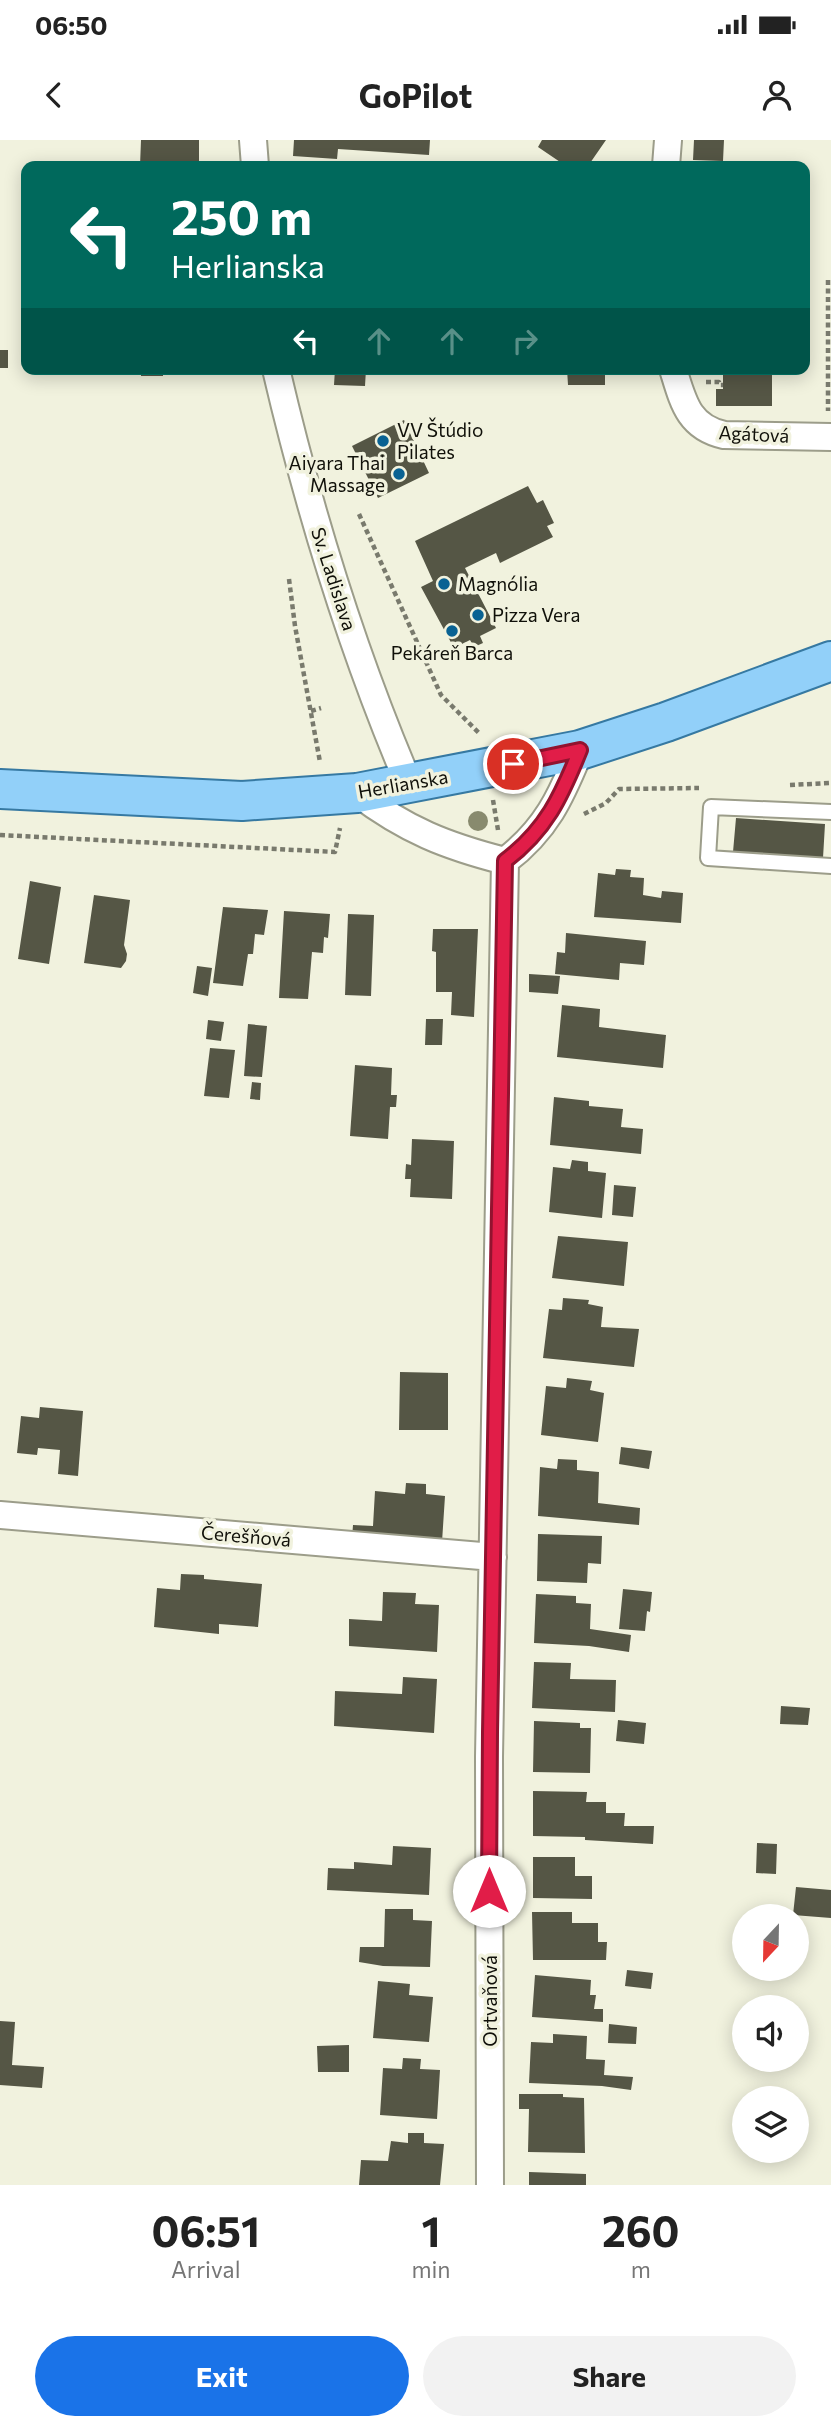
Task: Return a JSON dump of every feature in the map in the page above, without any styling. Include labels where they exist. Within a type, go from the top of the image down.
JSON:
[{"type":"main road","name":"Herlianska","points":[[0,789],[350,807],[409,784],[580,750],[831,662]]},
{"type":"street","points":[[253,140],[255,161]]},
{"type":"street","points":[[666,161],[668,140]]},
{"type":"street","name":"Sv. Ladislava","points":[[278,375],[312,508],[363,670],[409,784]]},
{"type":"street","name":"Agátová","points":[[675,375],[696,422],[711,432],[724,435],[829,437]]},
{"type":"street","points":[[350,807],[400,823],[459,849],[499,860],[538,832],[553,810],[580,750]]},
{"type":"street","name":"Ortvaňová","points":[[490,2185],[489,1757],[499,860]]},
{"type":"street","name":"Čerešňová","points":[[0,1515],[493,1557]]},
{"type":"lane","points":[[831,812],[711,807],[708,858],[831,866]]},
{"type":"path","points":[[828,279],[829,437]]},
{"type":"path","points":[[359,514],[441,695],[481,736],[491,769],[499,860]]},
{"type":"path","points":[[289,579],[295,626]]},
{"type":"path","points":[[311,710],[321,708]]},
{"type":"path","points":[[538,832],[561,825],[607,803],[619,789],[739,787],[744,807]]},
{"type":"path","points":[[0,835],[335,852],[350,807]]},
{"type":"building","points":[[141,140],[199,140],[199,161],[140,161]]},
{"type":"building","points":[[294,140],[430,140],[429,155],[338,149],[337,159],[293,156]]},
{"type":"building","points":[[542,140],[606,140],[591,161],[559,161],[538,147]]},
{"type":"building","points":[[694,140],[724,140],[723,161],[693,160]]},
{"type":"building","points":[[0,350],[8,350],[8,368],[0,368]]},
{"type":"building","points":[[335,375],[366,375],[365,386],[334,385]]},
{"type":"building","points":[[567,375],[605,375],[605,385],[568,385]]},
{"type":"building","points":[[723,375],[772,375],[772,406],[716,406],[716,389],[723,389]]},
{"type":"building","points":[[404,420],[429,473],[378,498],[352,446]]},
{"type":"building","points":[[528,486],[537,503],[543,500],[554,523],[547,526],[553,537],[500,563],[496,553],[465,568],[496,628],[480,636],[483,643],[474,647],[470,640],[454,648],[421,587],[433,581],[415,541]]},
{"type":"building","points":[[736,818],[825,824],[823,858],[733,852]]},
{"type":"building","points":[[616,869],[631,870],[630,877],[644,878],[643,895],[661,898],[662,891],[683,893],[681,923],[594,917],[598,873],[615,875]]},
{"type":"building","points":[[30,881],[61,887],[49,964],[18,959]]},
{"type":"building","points":[[94,895],[130,900],[124,945],[127,954],[121,968],[84,963]]},
{"type":"building","points":[[223,907],[268,910],[264,935],[255,934],[253,954],[248,954],[243,986],[213,983]]},
{"type":"building","points":[[284,911],[330,914],[328,938],[324,937],[323,953],[312,952],[308,999],[279,998]]},
{"type":"building","points":[[348,914],[374,915],[371,996],[345,995]]},
{"type":"building","points":[[433,929],[478,929],[474,1017],[451,1015],[452,992],[436,992]]},
{"type":"building","points":[[566,933],[646,941],[644,965],[620,963],[619,980],[555,974],[557,952],[565,953]]},
{"type":"building","points":[[197,966],[212,968],[208,996],[193,993]]},
{"type":"building","points":[[529,974],[560,976],[558,994],[529,992]]},
{"type":"building","points":[[562,1005],[600,1009],[599,1027],[666,1035],[663,1068],[557,1057]]},
{"type":"building","points":[[426,1019],[443,1019],[442,1045],[425,1045]]},
{"type":"building","points":[[208,1020],[224,1022],[221,1041],[206,1039]]},
{"type":"building","points":[[248,1024],[267,1026],[262,1077],[244,1076]]},
{"type":"building","points":[[210,1048],[235,1050],[229,1098],[204,1096]]},
{"type":"building","points":[[355,1065],[392,1068],[391,1095],[397,1095],[396,1107],[390,1107],[388,1139],[350,1136]]},
{"type":"building","points":[[252,1082],[261,1083],[260,1100],[250,1099]]},
{"type":"building","points":[[554,1097],[589,1101],[589,1106],[623,1109],[621,1127],[643,1129],[641,1154],[550,1145]]},
{"type":"building","points":[[412,1139],[454,1141],[452,1199],[410,1197],[411,1179],[405,1179],[406,1164],[411,1165]]},
{"type":"building","points":[[572,1160],[588,1162],[588,1171],[606,1173],[602,1218],[549,1212],[553,1167],[570,1169]]},
{"type":"building","points":[[614,1185],[636,1187],[633,1217],[612,1215]]},
{"type":"building","points":[[558,1236],[628,1242],[624,1286],[552,1278]]},
{"type":"building","points":[[563,1298],[589,1300],[588,1304],[603,1307],[601,1327],[639,1329],[634,1367],[543,1358],[549,1309],[562,1310]]},
{"type":"building","points":[[400,1372],[448,1373],[448,1430],[399,1430]]},
{"type":"building","points":[[567,1378],[592,1381],[590,1390],[604,1393],[598,1442],[541,1435],[546,1386],[566,1388]]},
{"type":"building","points":[[40,1407],[83,1411],[78,1476],[58,1474],[60,1450],[38,1448],[37,1455],[17,1453],[21,1416],[39,1418]]},
{"type":"building","points":[[621,1447],[652,1451],[649,1469],[619,1464]]},
{"type":"building","points":[[558,1459],[577,1460],[577,1470],[599,1472],[598,1503],[640,1508],[639,1525],[538,1516],[540,1467],[557,1469]]},
{"type":"building","points":[[406,1483],[426,1484],[426,1494],[445,1496],[442,1542],[352,1538],[353,1525],[373,1526],[375,1491],[405,1494]]},
{"type":"building","points":[[538,1534],[602,1536],[601,1564],[588,1563],[587,1583],[537,1581]]},
{"type":"building","points":[[181,1574],[204,1575],[204,1579],[262,1584],[258,1627],[219,1624],[219,1634],[154,1627],[157,1588],[180,1590]]},
{"type":"building","points":[[623,1589],[652,1592],[645,1631],[619,1629]]},
{"type":"building","points":[[383,1592],[416,1593],[415,1604],[439,1605],[437,1652],[349,1646],[349,1619],[382,1621]]},
{"type":"building","points":[[536,1594],[576,1596],[576,1603],[591,1604],[590,1629],[631,1635],[629,1652],[589,1646],[534,1643]]},
{"type":"building","points":[[534,1662],[571,1663],[570,1679],[616,1680],[615,1712],[532,1708]]},
{"type":"building","points":[[403,1677],[437,1679],[434,1733],[334,1726],[335,1691],[402,1694]]},
{"type":"building","points":[[781,1706],[810,1708],[808,1725],[780,1724]]},
{"type":"building","points":[[618,1720],[646,1723],[644,1744],[616,1741]]},
{"type":"building","points":[[534,1721],[580,1723],[580,1728],[591,1728],[590,1773],[533,1772]]},
{"type":"building","points":[[533,1791],[587,1792],[586,1802],[606,1802],[606,1813],[625,1813],[624,1826],[654,1826],[653,1844],[585,1840],[585,1837],[533,1836]]},
{"type":"building","points":[[757,1843],[777,1844],[776,1874],[756,1873]]},
{"type":"building","points":[[393,1846],[431,1848],[429,1895],[327,1890],[328,1868],[354,1869],[354,1862],[392,1865]]},
{"type":"building","points":[[533,1857],[575,1857],[575,1876],[592,1876],[592,1899],[533,1898]]},
{"type":"building","points":[[796,1887],[831,1890],[831,1918],[809,1916],[809,1904],[794,1904]]},
{"type":"building","points":[[385,1909],[413,1909],[413,1920],[432,1921],[430,1967],[383,1966],[359,1962],[360,1947],[384,1947]]},
{"type":"building","points":[[532,1912],[572,1912],[572,1923],[598,1923],[598,1942],[607,1942],[606,1960],[533,1960]]},
{"type":"building","points":[[627,1970],[653,1973],[651,1989],[625,1986]]},
{"type":"building","points":[[535,1975],[591,1980],[590,1995],[596,1995],[594,2009],[603,2009],[603,2022],[532,2017]]},
{"type":"building","points":[[378,1981],[410,1984],[409,1995],[433,1997],[429,2042],[373,2038]]},
{"type":"building","points":[[0,2021],[15,2022],[12,2065],[44,2067],[42,2088],[0,2085]]},
{"type":"building","points":[[609,2024],[637,2027],[636,2044],[608,2043]]},
{"type":"building","points":[[553,2034],[587,2036],[586,2059],[605,2060],[604,2075],[633,2077],[631,2090],[529,2083],[531,2042],[553,2043]]},
{"type":"building","points":[[349,2045],[349,2072],[318,2072],[317,2046]]},
{"type":"building","points":[[403,2058],[421,2059],[420,2069],[440,2070],[437,2119],[380,2115],[383,2068],[402,2069]]},
{"type":"building","points":[[519,2094],[563,2094],[563,2097],[584,2098],[585,2153],[528,2152],[529,2109],[519,2109]]},
{"type":"building","points":[[408,2133],[424,2133],[424,2143],[444,2144],[440,2185],[359,2185],[361,2160],[388,2161],[391,2141],[408,2143]]},
{"type":"building","points":[[529,2172],[586,2174],[586,2185],[529,2185]]},
{"type":"place","name":"VV Štúdio Pilates","points":[[383,441]]},
{"type":"place","name":"Aiyara Thai Massage","points":[[399,474]]},
{"type":"place","name":"Magnólia","points":[[444,584]]},
{"type":"place","name":"Pizza Vera","points":[[478,615]]},
{"type":"place","name":"Pekáreň Barca","points":[[452,631]]},
{"type":"route","points":[[489,1891],[505,861],[522,849],[553,810],[580,750],[513,764]]}]
